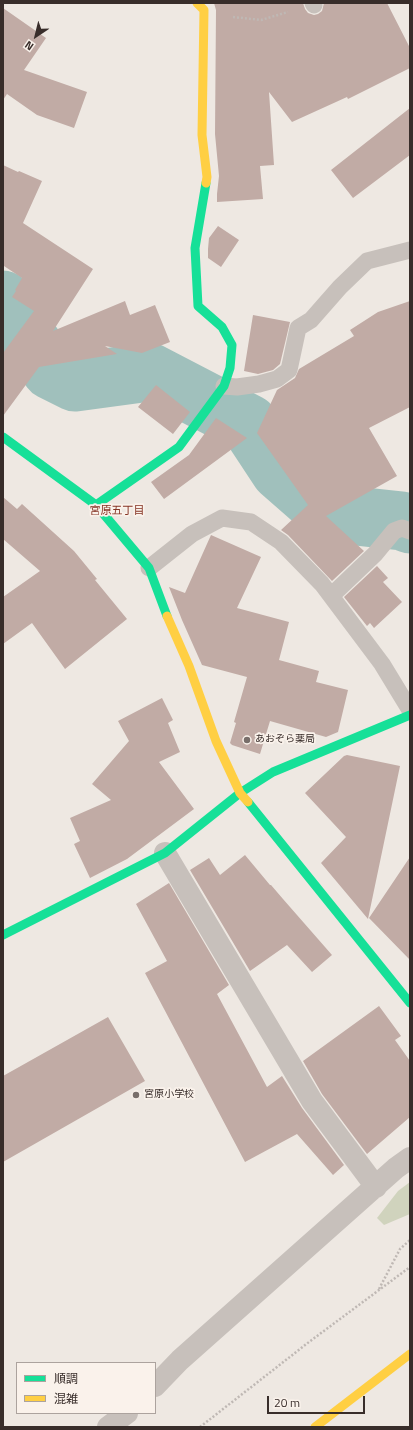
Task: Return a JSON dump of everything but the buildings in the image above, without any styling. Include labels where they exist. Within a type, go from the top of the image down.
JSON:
[{"type":"main road","points":[[96,505],[179,447],[219,392],[230,368],[232,345],[222,327],[198,306],[195,248],[207,177],[202,135],[204,10],[197,3]]},
{"type":"main road","points":[[3,437],[96,505],[148,568],[170,625],[189,666],[216,741],[240,793],[410,1003]]},
{"type":"main road","points":[[3,935],[165,853],[240,793],[273,772],[410,715]]},
{"type":"main road","points":[[315,1427],[410,1354]]},
{"type":"street","points":[[165,853],[312,1101],[376,1187]]},
{"type":"street","points":[[156,1385],[180,1360],[396,1168],[410,1158]]},
{"type":"street","points":[[108,1427],[126,1414]]},
{"type":"lane","points":[[219,392],[237,386],[259,384],[277,379],[289,370],[298,328],[311,320],[340,287],[368,261],[410,250]]},
{"type":"lane","points":[[148,568],[192,534],[222,518],[251,522],[281,542],[322,584],[382,664],[410,710]]},
{"type":"lane","points":[[331,596],[375,554],[394,531],[402,528],[410,530]]},
{"type":"path","points":[[204,10],[240,18],[261,20],[314,4]]},
{"type":"path","points":[[379,1290],[400,1249],[410,1240]]},
{"type":"path","points":[[200,1427],[309,1342],[410,1267]]},
{"type":"green space","points":[[410,1182],[410,1214],[384,1225],[377,1218],[398,1191]]},
{"type":"waterway","points":[[3,300],[8,311],[51,370],[75,382],[149,372],[249,424],[280,471],[328,513],[402,521],[410,524]]},
{"type":"traffic: fast","points":[[96,505],[179,447],[224,386],[230,368],[232,345],[222,327],[198,306],[195,248],[206,183]]},
{"type":"traffic: fast","points":[[3,437],[96,505],[149,568],[167,616]]},
{"type":"traffic: fast","points":[[3,935],[165,853],[240,793],[273,772],[410,715]]},
{"type":"traffic: fast","points":[[248,802],[410,1003]]},
{"type":"traffic: slow","points":[[197,3],[204,10],[202,135],[207,177],[206,183]]},
{"type":"traffic: slow","points":[[167,616],[189,666],[216,741],[240,793],[248,802]]},
{"type":"traffic: slow","points":[[315,1427],[410,1354]]},
{"type":"place","name":"あおぞら薬局","points":[[247,740]]},
{"type":"place","name":"宮原小学校","points":[[136,1095]]},
{"type":"district","name":"宮原五丁目","points":[[117,511]]}]
